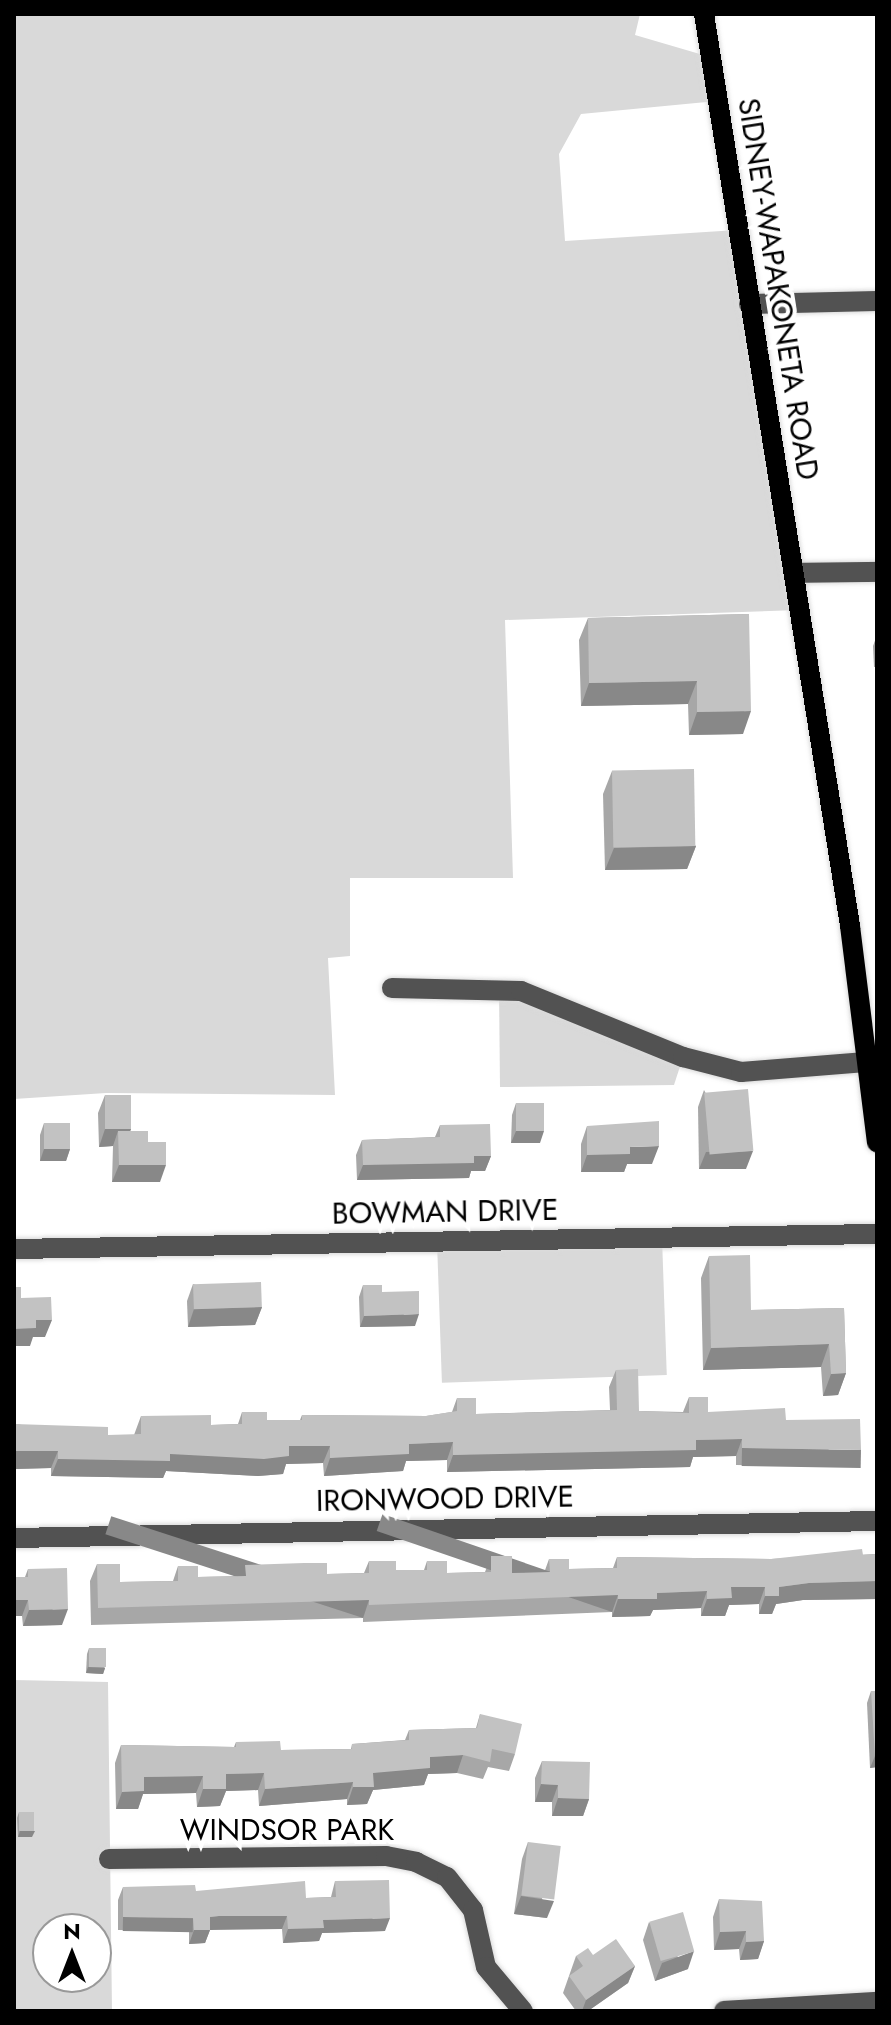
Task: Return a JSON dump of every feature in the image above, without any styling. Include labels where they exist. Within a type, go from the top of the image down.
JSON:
[{"type":"main road","name":"SIDNEY-WAPAKONETA ROAD","points":[[704,14],[794,573],[877,1142]]},
{"type":"street","points":[[749,304],[877,301]]},
{"type":"street","points":[[794,573],[877,572]]},
{"type":"street","points":[[392,988],[521,991],[683,1057],[741,1072],[866,1062]]},
{"type":"street","name":"BOWMAN DRIVE","points":[[14,1249],[877,1234]]},
{"type":"street","name":"IRONWOOD DRIVE","points":[[14,1538],[877,1521]]},
{"type":"street","name":"WINDSOR PARK","points":[[109,1859],[386,1856],[416,1862],[447,1877],[473,1910],[486,1967],[523,2011]]},
{"type":"street","points":[[724,2011],[877,2002]]},
{"type":"shaded area","points":[[14,14],[640,14],[635,35],[710,57],[717,101],[581,114],[559,154],[565,241],[737,230],[799,610],[505,620],[513,878],[350,878],[350,956],[328,958],[335,1095],[106,1093],[14,1099]]},
{"type":"shaded area","points":[[499,989],[683,1057],[674,1085],[500,1087]]},
{"type":"shaded area","points":[[662,1238],[667,1375],[442,1383],[437,1246]]},
{"type":"shaded area","points":[[14,1680],[108,1682],[111,1913],[32,1913],[32,1993],[112,1993],[112,2011],[14,2011]]},
{"type":"building","points":[[749,614],[751,711],[697,712],[697,681],[589,683],[588,618]]},
{"type":"building","points":[[694,769],[695,846],[613,847],[612,770]]},
{"type":"building","points":[[748,1089],[753,1151],[710,1155],[704,1093]]},
{"type":"building","points":[[105,1095],[131,1095],[131,1129],[105,1129]]},
{"type":"building","points":[[516,1103],[544,1103],[544,1131],[516,1131]]},
{"type":"building","points":[[659,1121],[659,1146],[630,1147],[630,1154],[587,1155],[587,1126]]},
{"type":"building","points":[[44,1123],[70,1123],[70,1149],[44,1149]]},
{"type":"building","points":[[490,1124],[491,1156],[474,1156],[474,1163],[363,1165],[362,1140],[440,1137],[440,1125]]},
{"type":"building","points":[[118,1131],[148,1131],[148,1142],[166,1142],[166,1165],[119,1165]]},
{"type":"building","points":[[750,1255],[751,1310],[844,1308],[846,1373],[831,1374],[829,1344],[711,1348],[709,1256]]},
{"type":"building","points":[[261,1282],[262,1307],[194,1309],[193,1284]]},
{"type":"building","points":[[363,1285],[382,1285],[382,1292],[419,1291],[419,1314],[364,1316]]},
{"type":"building","points":[[14,1287],[21,1287],[21,1298],[51,1297],[52,1320],[36,1320],[36,1328],[14,1329]]},
{"type":"building","points":[[638,1369],[639,1411],[689,1413],[689,1397],[708,1397],[708,1412],[785,1408],[786,1420],[860,1419],[861,1450],[742,1448],[742,1439],[696,1440],[696,1450],[453,1455],[453,1442],[409,1444],[409,1454],[330,1458],[330,1446],[289,1446],[289,1456],[264,1459],[170,1454],[170,1461],[58,1459],[58,1451],[16,1451],[14,1463],[14,1424],[108,1427],[108,1435],[141,1434],[141,1416],[211,1415],[211,1425],[242,1424],[242,1412],[267,1412],[267,1420],[302,1420],[302,1415],[426,1416],[457,1411],[457,1398],[476,1398],[476,1414],[617,1410],[616,1370]]},
{"type":"building","points":[[862,1549],[863,1555],[877,1554],[877,1581],[779,1587],[779,1596],[765,1596],[765,1587],[731,1587],[732,1598],[707,1599],[707,1591],[657,1593],[657,1599],[618,1599],[618,1595],[369,1605],[369,1600],[98,1608],[97,1564],[120,1564],[120,1582],[178,1581],[178,1566],[198,1566],[198,1577],[246,1576],[245,1565],[304,1563],[327,1563],[327,1574],[369,1573],[369,1561],[396,1561],[396,1570],[427,1570],[427,1561],[447,1561],[447,1573],[491,1572],[491,1556],[512,1556],[512,1573],[550,1572],[549,1559],[569,1559],[569,1569],[617,1568],[617,1557],[771,1559]]},
{"type":"building","points":[[67,1568],[68,1609],[29,1610],[28,1600],[14,1600],[14,1577],[28,1577],[28,1569]]},
{"type":"building","points":[[89,1648],[106,1648],[106,1667],[89,1667]]},
{"type":"building","points":[[871,1691],[877,1691],[877,1756],[875,1756]]},
{"type":"building","points":[[480,1714],[522,1724],[515,1754],[492,1749],[490,1762],[463,1755],[430,1757],[430,1768],[373,1773],[374,1787],[353,1787],[353,1782],[265,1789],[264,1773],[226,1774],[226,1789],[203,1789],[203,1776],[144,1777],[144,1791],[122,1792],[121,1745],[236,1747],[236,1742],[280,1741],[281,1750],[352,1749],[352,1744],[409,1740],[409,1730],[477,1728]]},
{"type":"building","points":[[542,1761],[590,1762],[589,1799],[558,1798],[558,1785],[541,1784]]},
{"type":"building","points":[[19,1812],[34,1812],[34,1831],[19,1831]]},
{"type":"building","points":[[528,1842],[561,1846],[554,1900],[521,1896]]},
{"type":"building","points":[[389,1880],[390,1918],[323,1920],[324,1928],[288,1929],[287,1916],[210,1917],[210,1930],[194,1930],[193,1918],[123,1917],[123,1887],[195,1885],[196,1891],[305,1881],[306,1898],[336,1897],[335,1881]]},
{"type":"building","points":[[719,1899],[762,1901],[764,1941],[746,1942],[746,1931],[720,1932]]},
{"type":"building","points":[[683,1912],[694,1951],[661,1961],[649,1922]]},
{"type":"building","points":[[616,1939],[635,1966],[586,2000],[569,1976],[583,1966],[576,1956],[588,1948],[593,1955]]}]
